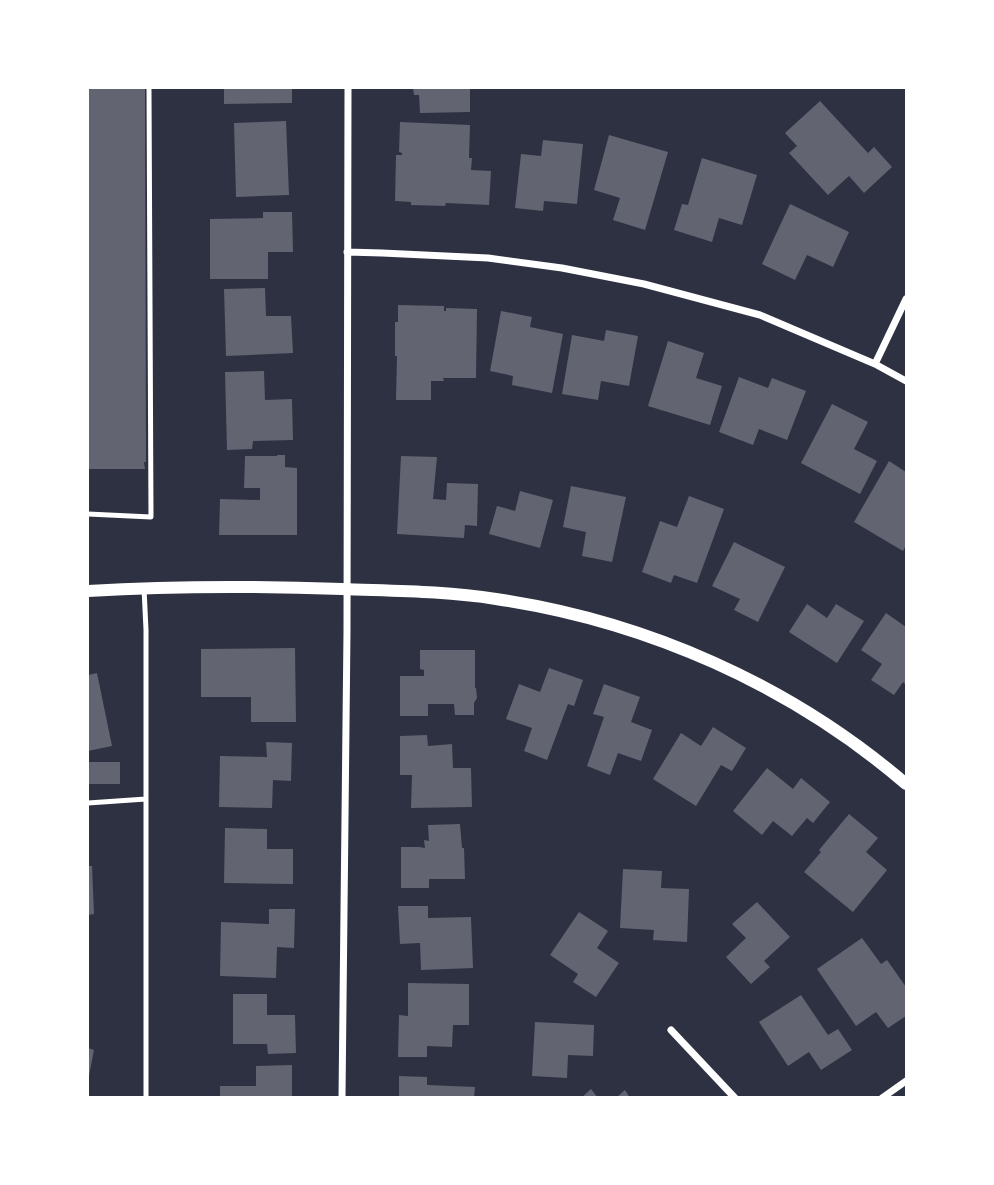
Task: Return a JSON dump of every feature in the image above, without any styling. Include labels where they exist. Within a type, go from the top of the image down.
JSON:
[{"type":"street","points":[[342,1097],[348,88]]},
{"type":"street","points":[[347,253],[488,258],[562,268],[644,285],[760,315],[874,364],[906,381]]},
{"type":"street","points":[[874,364],[906,299]]},
{"type":"street","points":[[88,591],[281,587],[429,591],[520,603],[603,622],[682,649],[734,671],[792,703],[859,746],[906,784]]},
{"type":"street","points":[[671,1030],[735,1097]]},
{"type":"street","points":[[882,1097],[906,1081]]},
{"type":"lane","points":[[88,513],[151,517],[149,88]]},
{"type":"lane","points":[[144,588],[146,1097]]},
{"type":"lane","points":[[88,803],[146,799]]},
{"type":"building","points":[[88,88],[145,88],[145,469],[88,469]]},
{"type":"building","points":[[224,88],[292,88],[292,103],[224,104]]},
{"type":"building","points":[[413,88],[470,88],[470,112],[420,113],[419,95],[414,95]]},
{"type":"building","points":[[820,101],[868,153],[874,147],[892,167],[864,193],[849,176],[828,195],[789,153],[797,146],[785,133]]},
{"type":"building","points":[[286,121],[289,195],[236,197],[234,123]]},
{"type":"building","points":[[400,122],[470,125],[471,170],[491,171],[489,205],[411,205],[411,202],[395,201],[396,155],[402,155],[399,152]]},
{"type":"building","points":[[609,135],[668,152],[645,230],[613,220],[620,198],[594,190]]},
{"type":"building","points":[[543,140],[583,144],[577,204],[544,201],[543,211],[515,208],[521,154],[541,156]]},
{"type":"building","points":[[702,158],[757,175],[742,225],[719,218],[712,242],[674,230],[682,204],[688,205]]},
{"type":"building","points":[[790,204],[849,232],[833,267],[807,255],[795,280],[762,264]]},
{"type":"building","points":[[263,212],[292,212],[293,252],[268,252],[268,279],[210,279],[210,219],[263,218]]},
{"type":"building","points":[[265,288],[266,316],[291,316],[293,353],[226,356],[224,289]]},
{"type":"building","points":[[398,305],[444,306],[444,311],[446,308],[477,309],[476,378],[443,378],[444,381],[431,381],[431,400],[396,400],[395,322],[398,322]]},
{"type":"building","points":[[501,311],[532,317],[530,327],[563,334],[552,393],[512,385],[513,376],[490,371]]},
{"type":"building","points":[[606,330],[638,336],[629,386],[601,381],[598,400],[562,394],[572,335],[604,341]]},
{"type":"building","points":[[668,341],[704,353],[696,378],[722,386],[710,425],[648,406]]},
{"type":"building","points":[[264,371],[265,400],[292,399],[293,440],[253,441],[252,449],[227,450],[225,372]]},
{"type":"building","points":[[739,377],[768,388],[772,378],[806,391],[787,440],[759,429],[753,445],[719,432]]},
{"type":"building","points":[[832,404],[868,422],[854,449],[877,461],[860,494],[801,463]]},
{"type":"building","points":[[285,455],[285,467],[297,468],[297,535],[219,535],[220,499],[260,500],[260,488],[244,488],[245,456]]},
{"type":"building","points":[[401,456],[437,457],[433,499],[446,500],[447,483],[478,484],[477,526],[465,525],[464,538],[397,534]]},
{"type":"building","points":[[889,461],[906,472],[906,545],[903,551],[854,522]]},
{"type":"building","points":[[571,486],[626,497],[612,562],[582,556],[586,532],[563,527]]},
{"type":"building","points":[[520,491],[553,500],[540,548],[489,534],[497,506],[515,511]]},
{"type":"building","points":[[689,496],[724,509],[697,583],[674,575],[671,583],[642,572],[660,521],[677,527]]},
{"type":"building","points":[[734,542],[785,567],[758,622],[734,610],[740,599],[712,586]]},
{"type":"building","points":[[807,604],[827,618],[836,604],[864,621],[837,663],[789,632]]},
{"type":"building","points":[[886,613],[906,627],[906,685],[903,682],[894,695],[871,680],[882,664],[861,650]]},
{"type":"building","points":[[295,648],[296,722],[251,722],[251,697],[201,697],[201,649]]},
{"type":"building","points":[[420,650],[475,650],[477,698],[474,715],[455,715],[454,704],[428,704],[428,716],[400,716],[400,676],[424,676],[424,670],[420,669]]},
{"type":"building","points":[[549,668],[583,680],[574,706],[568,704],[547,760],[524,751],[532,728],[506,719],[519,684],[540,692]]},
{"type":"building","points":[[97,673],[112,746],[88,751],[88,675]]},
{"type":"building","points":[[604,684],[640,697],[631,722],[652,730],[641,761],[618,753],[610,775],[587,766],[604,717],[593,714]]},
{"type":"building","points":[[713,727],[746,748],[732,771],[721,765],[696,806],[653,779],[681,733],[701,746]]},
{"type":"building","points":[[427,735],[428,746],[452,744],[453,768],[471,768],[472,807],[411,808],[412,775],[400,775],[400,736]]},
{"type":"building","points":[[266,742],[292,743],[291,781],[273,780],[272,808],[219,807],[220,756],[267,757]]},
{"type":"building","points":[[88,762],[120,762],[120,784],[88,784]]},
{"type":"building","points":[[767,768],[793,789],[801,778],[830,802],[813,823],[807,818],[792,836],[773,821],[762,835],[733,811]]},
{"type":"building","points":[[849,814],[878,838],[866,852],[887,870],[853,912],[804,872]]},
{"type":"building","points":[[460,824],[465,879],[429,879],[429,888],[401,888],[401,847],[425,848],[424,840],[429,841],[428,825]]},
{"type":"building","points":[[225,828],[267,829],[267,849],[293,849],[293,884],[224,883]]},
{"type":"building","points":[[88,866],[92,866],[94,914],[88,915]]},
{"type":"building","points":[[623,869],[662,871],[661,888],[689,889],[687,942],[653,940],[654,930],[620,928]]},
{"type":"building","points":[[757,902],[790,937],[764,961],[770,967],[751,984],[726,957],[746,938],[732,924]]},
{"type":"building","points":[[398,906],[428,906],[428,918],[471,917],[473,968],[421,970],[420,943],[400,944]]},
{"type":"building","points":[[269,909],[295,909],[294,948],[277,947],[276,978],[220,976],[221,922],[269,924]]},
{"type":"building","points":[[579,912],[608,931],[597,948],[619,963],[596,997],[573,982],[578,974],[550,955]]},
{"type":"building","points":[[862,938],[881,964],[887,960],[906,987],[906,1016],[888,1028],[876,1012],[856,1026],[817,969]]},
{"type":"building","points":[[408,983],[469,984],[469,1025],[453,1025],[452,1047],[427,1046],[427,1057],[398,1057],[399,1015],[408,1016]]},
{"type":"building","points":[[233,994],[267,994],[267,1015],[295,1015],[296,1053],[268,1054],[267,1044],[233,1044]]},
{"type":"building","points":[[801,995],[828,1035],[838,1029],[852,1050],[821,1070],[809,1052],[788,1066],[759,1022]]},
{"type":"building","points":[[535,1022],[594,1025],[593,1056],[568,1055],[567,1078],[532,1076]]},
{"type":"building","points":[[88,1048],[94,1050],[89,1076],[88,1076]]},
{"type":"building","points":[[292,1065],[292,1098],[220,1098],[220,1086],[256,1086],[256,1066]]},
{"type":"building","points":[[399,1076],[427,1077],[427,1085],[475,1087],[474,1098],[399,1098]]},
{"type":"building","points":[[591,1089],[598,1098],[581,1098]]},
{"type":"building","points":[[625,1090],[630,1098],[616,1098]]}]
